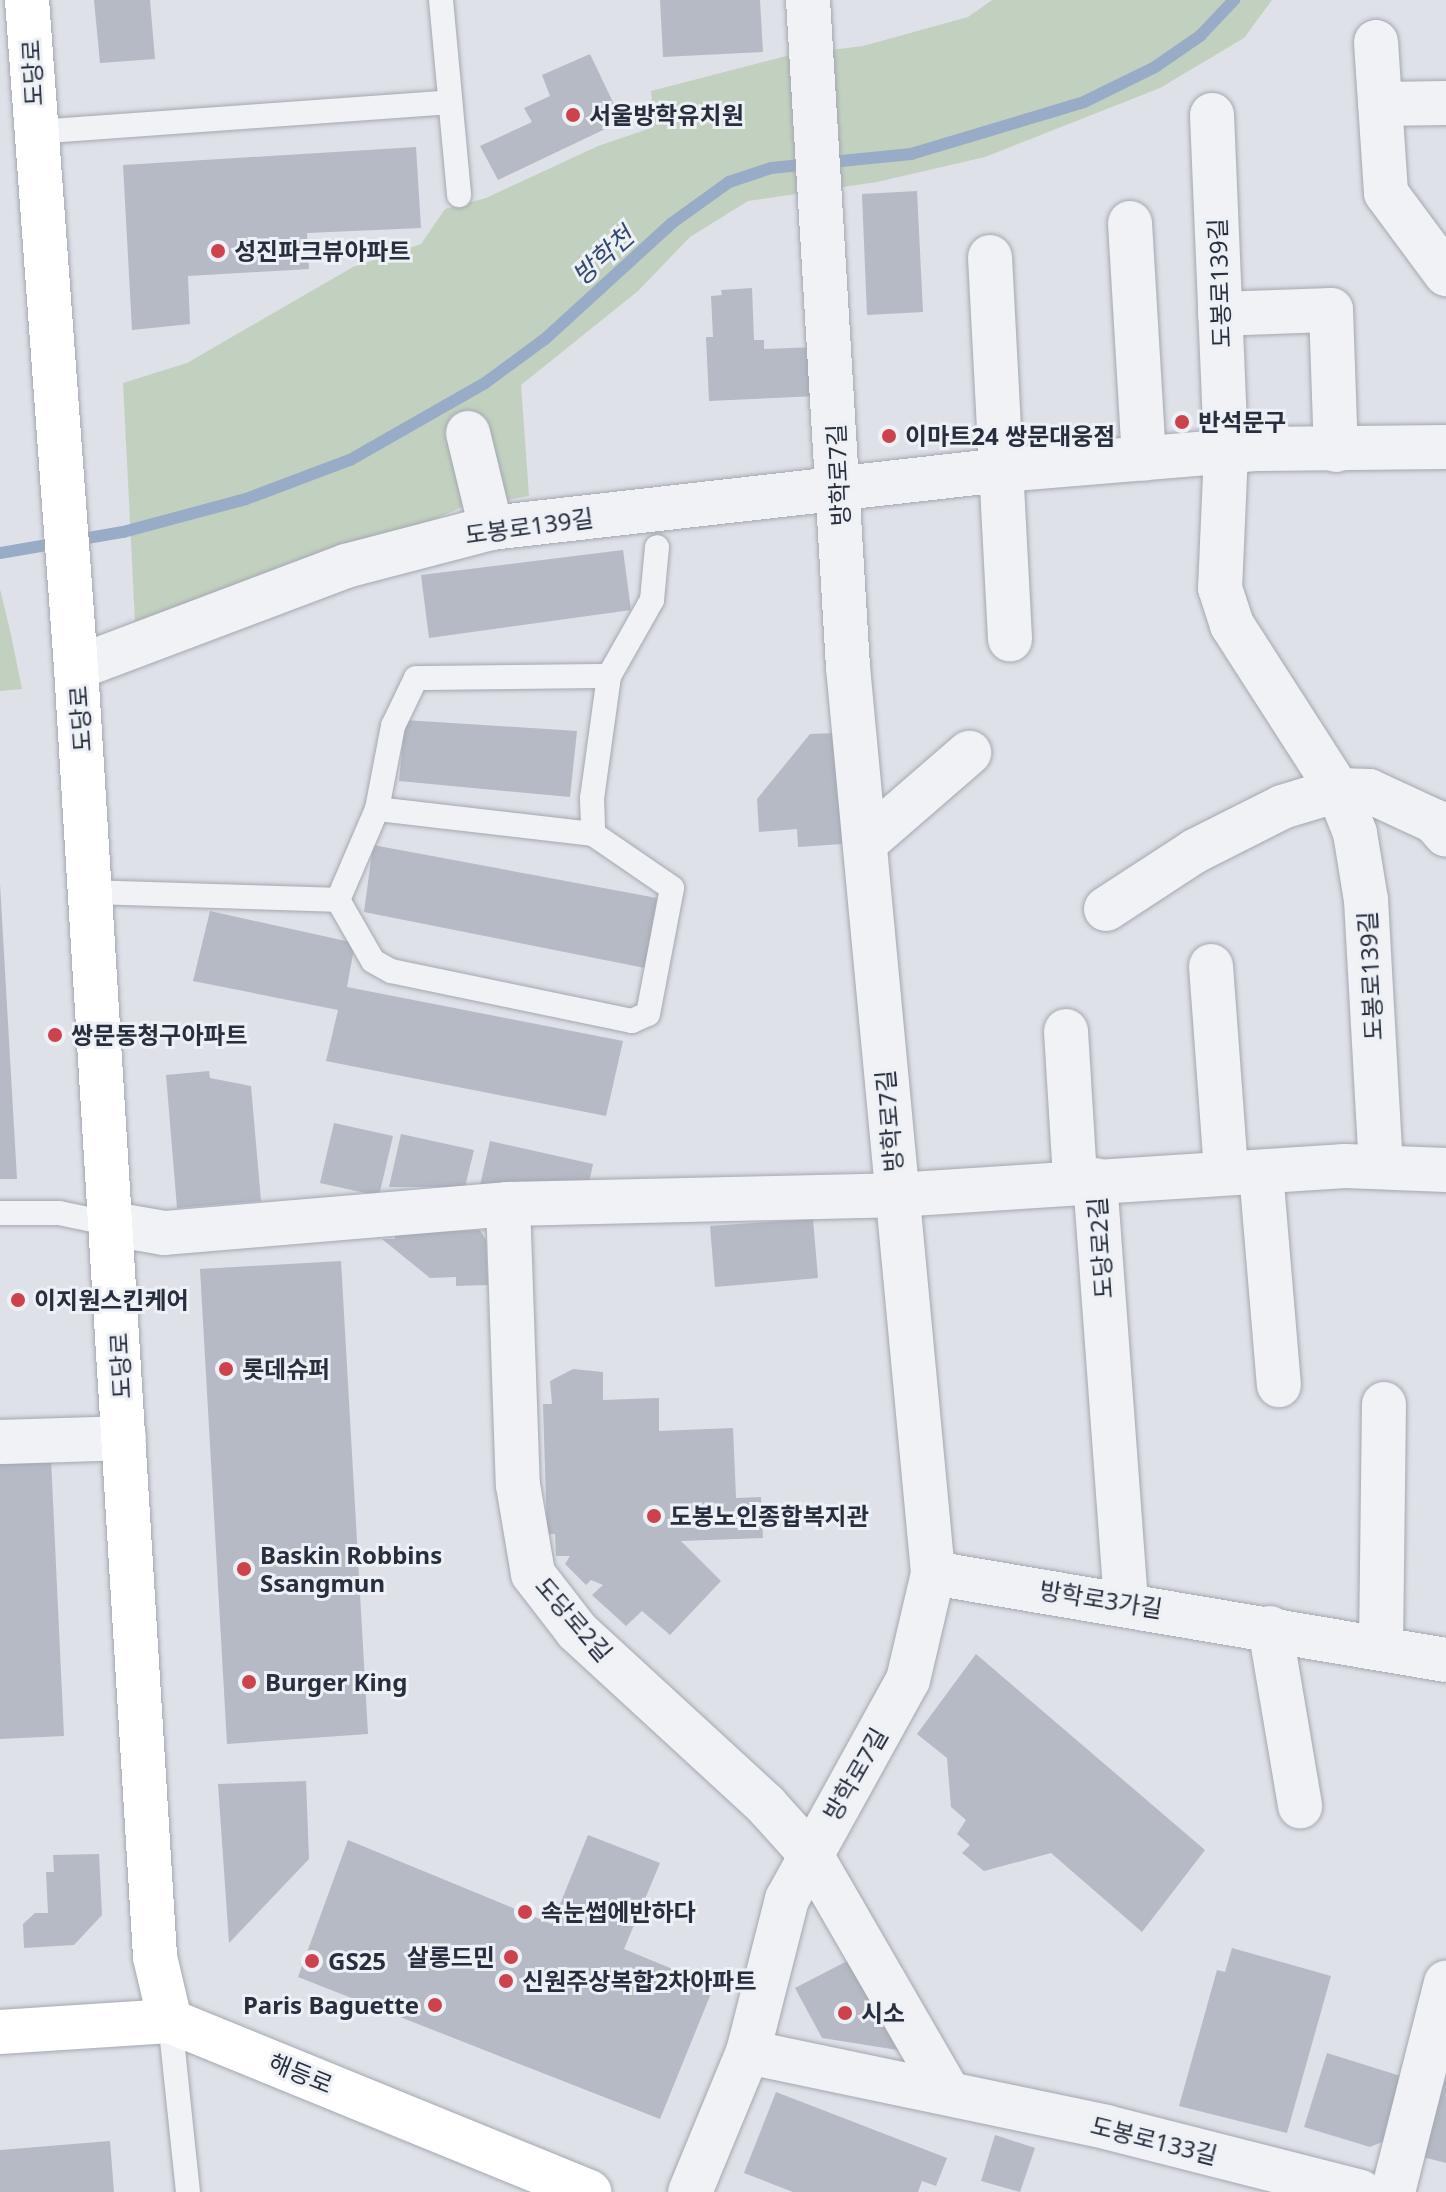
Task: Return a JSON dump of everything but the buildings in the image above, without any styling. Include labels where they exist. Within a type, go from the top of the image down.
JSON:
[{"type":"main road","name":"도당로","points":[[27,0],[71,589],[155,1957],[170,2021]]},
{"type":"main road","name":"해등로","points":[[0,2032],[170,2021],[589,2192]]},
{"type":"street","name":"방학로7길","points":[[690,2192],[748,2052],[773,1940],[811,1855],[908,1680],[933,1573],[865,843],[838,488],[824,220],[808,0]]},
{"type":"street","points":[[1376,42],[1386,193],[1446,274]]},
{"type":"street","points":[[1380,104],[1446,103]]},
{"type":"street","name":"도봉로139길","points":[[1212,115],[1226,452],[1220,588],[1224,608],[1338,790],[1355,833],[1366,900],[1381,1166]]},
{"type":"street","points":[[1130,223],[1144,459]]},
{"type":"street","points":[[990,257],[1010,639]]},
{"type":"street","points":[[1220,314],[1331,310],[1336,450]]},
{"type":"street","points":[[468,433],[491,528]]},
{"type":"street","name":"도봉로139길","points":[[76,668],[346,566],[491,528],[1002,470],[1226,452],[1446,447]]},
{"type":"street","points":[[865,843],[969,753]]},
{"type":"street","points":[[1106,909],[1195,851],[1282,807],[1338,790],[1369,791],[1434,821],[1446,835]]},
{"type":"street","points":[[1211,966],[1279,1385]]},
{"type":"street","name":"도당로2길","points":[[1066,1031],[1085,1180],[1126,1603]]},
{"type":"street","name":"도당로2길","points":[[112,1224],[164,1233],[508,1204],[896,1195],[1085,1180],[1381,1166],[1446,1170]]},
{"type":"street","name":"도당로2길","points":[[508,1204],[518,1485],[533,1574],[577,1631],[766,1805],[811,1855]]},
{"type":"street","points":[[1381,1648],[1384,1404]]},
{"type":"street","points":[[0,1442],[124,1438]]},
{"type":"street","name":"방학로3가길","points":[[933,1573],[1126,1603],[1446,1660]]},
{"type":"street","points":[[1270,1628],[1300,1806]]},
{"type":"street","points":[[811,1855],[947,2091]]},
{"type":"street","points":[[1393,2192],[1446,1983]]},
{"type":"street","name":"도봉로133길","points":[[748,2052],[947,2091],[1361,2192]]},
{"type":"lane","points":[[441,0],[459,195]]},
{"type":"lane","points":[[35,132],[450,102]]},
{"type":"lane","points":[[593,834],[592,798],[609,676],[652,600],[657,547]]},
{"type":"lane","points":[[338,900],[377,809],[393,726],[416,678],[609,676]]},
{"type":"lane","points":[[338,900],[373,961],[391,971],[632,1021],[648,1014],[672,888],[593,834],[377,809]]},
{"type":"lane","points":[[90,892],[338,900]]},
{"type":"lane","points":[[0,1213],[59,1213],[112,1224]]},
{"type":"lane","points":[[170,2021],[188,2192]]},
{"type":"green space","points":[[992,0],[1272,0],[1244,38],[1160,88],[985,157],[877,182],[748,201],[690,237],[638,291],[521,385],[529,496],[460,508],[412,529],[135,622],[123,383],[187,363],[353,267],[421,244],[445,209],[486,198],[598,146],[654,127],[651,91],[790,55],[863,46],[968,17]]},
{"type":"green space","points":[[0,589],[10,630],[22,689],[0,691]]},
{"type":"waterway","name":"방학천","points":[[0,553],[123,532],[246,499],[350,460],[485,383],[545,339],[672,223],[729,182],[771,168],[911,154],[1084,102],[1155,67],[1200,36],[1234,0]]},
{"type":"place","name":"서울방학유치원","points":[[573,115]]},
{"type":"place","name":"성진파크뷰아파트","points":[[218,251]]},
{"type":"place","name":"반석문구","points":[[1182,422]]},
{"type":"place","name":"이마트24 쌍문대웅점","points":[[889,436]]},
{"type":"place","name":"쌍문동청구아파트","points":[[55,1035]]},
{"type":"place","name":"이지원스킨케어","points":[[18,1300]]},
{"type":"place","name":"롯데슈퍼","points":[[226,1369]]},
{"type":"place","name":"도봉노인종합복지관","points":[[654,1516]]},
{"type":"place","name":"Baskin Robbins Ssangmun","points":[[244,1569]]},
{"type":"place","name":"Burger King","points":[[249,1682]]},
{"type":"place","name":"속눈썹에반하다","points":[[525,1912]]},
{"type":"place","name":"살롱드민","points":[[511,1957]]},
{"type":"place","name":"GS25","points":[[312,1961]]},
{"type":"place","name":"신원주상복합2차아파트","points":[[506,1981]]},
{"type":"place","name":"Paris Baguette","points":[[435,2005]]},
{"type":"place","name":"시소","points":[[845,2013]]}]
